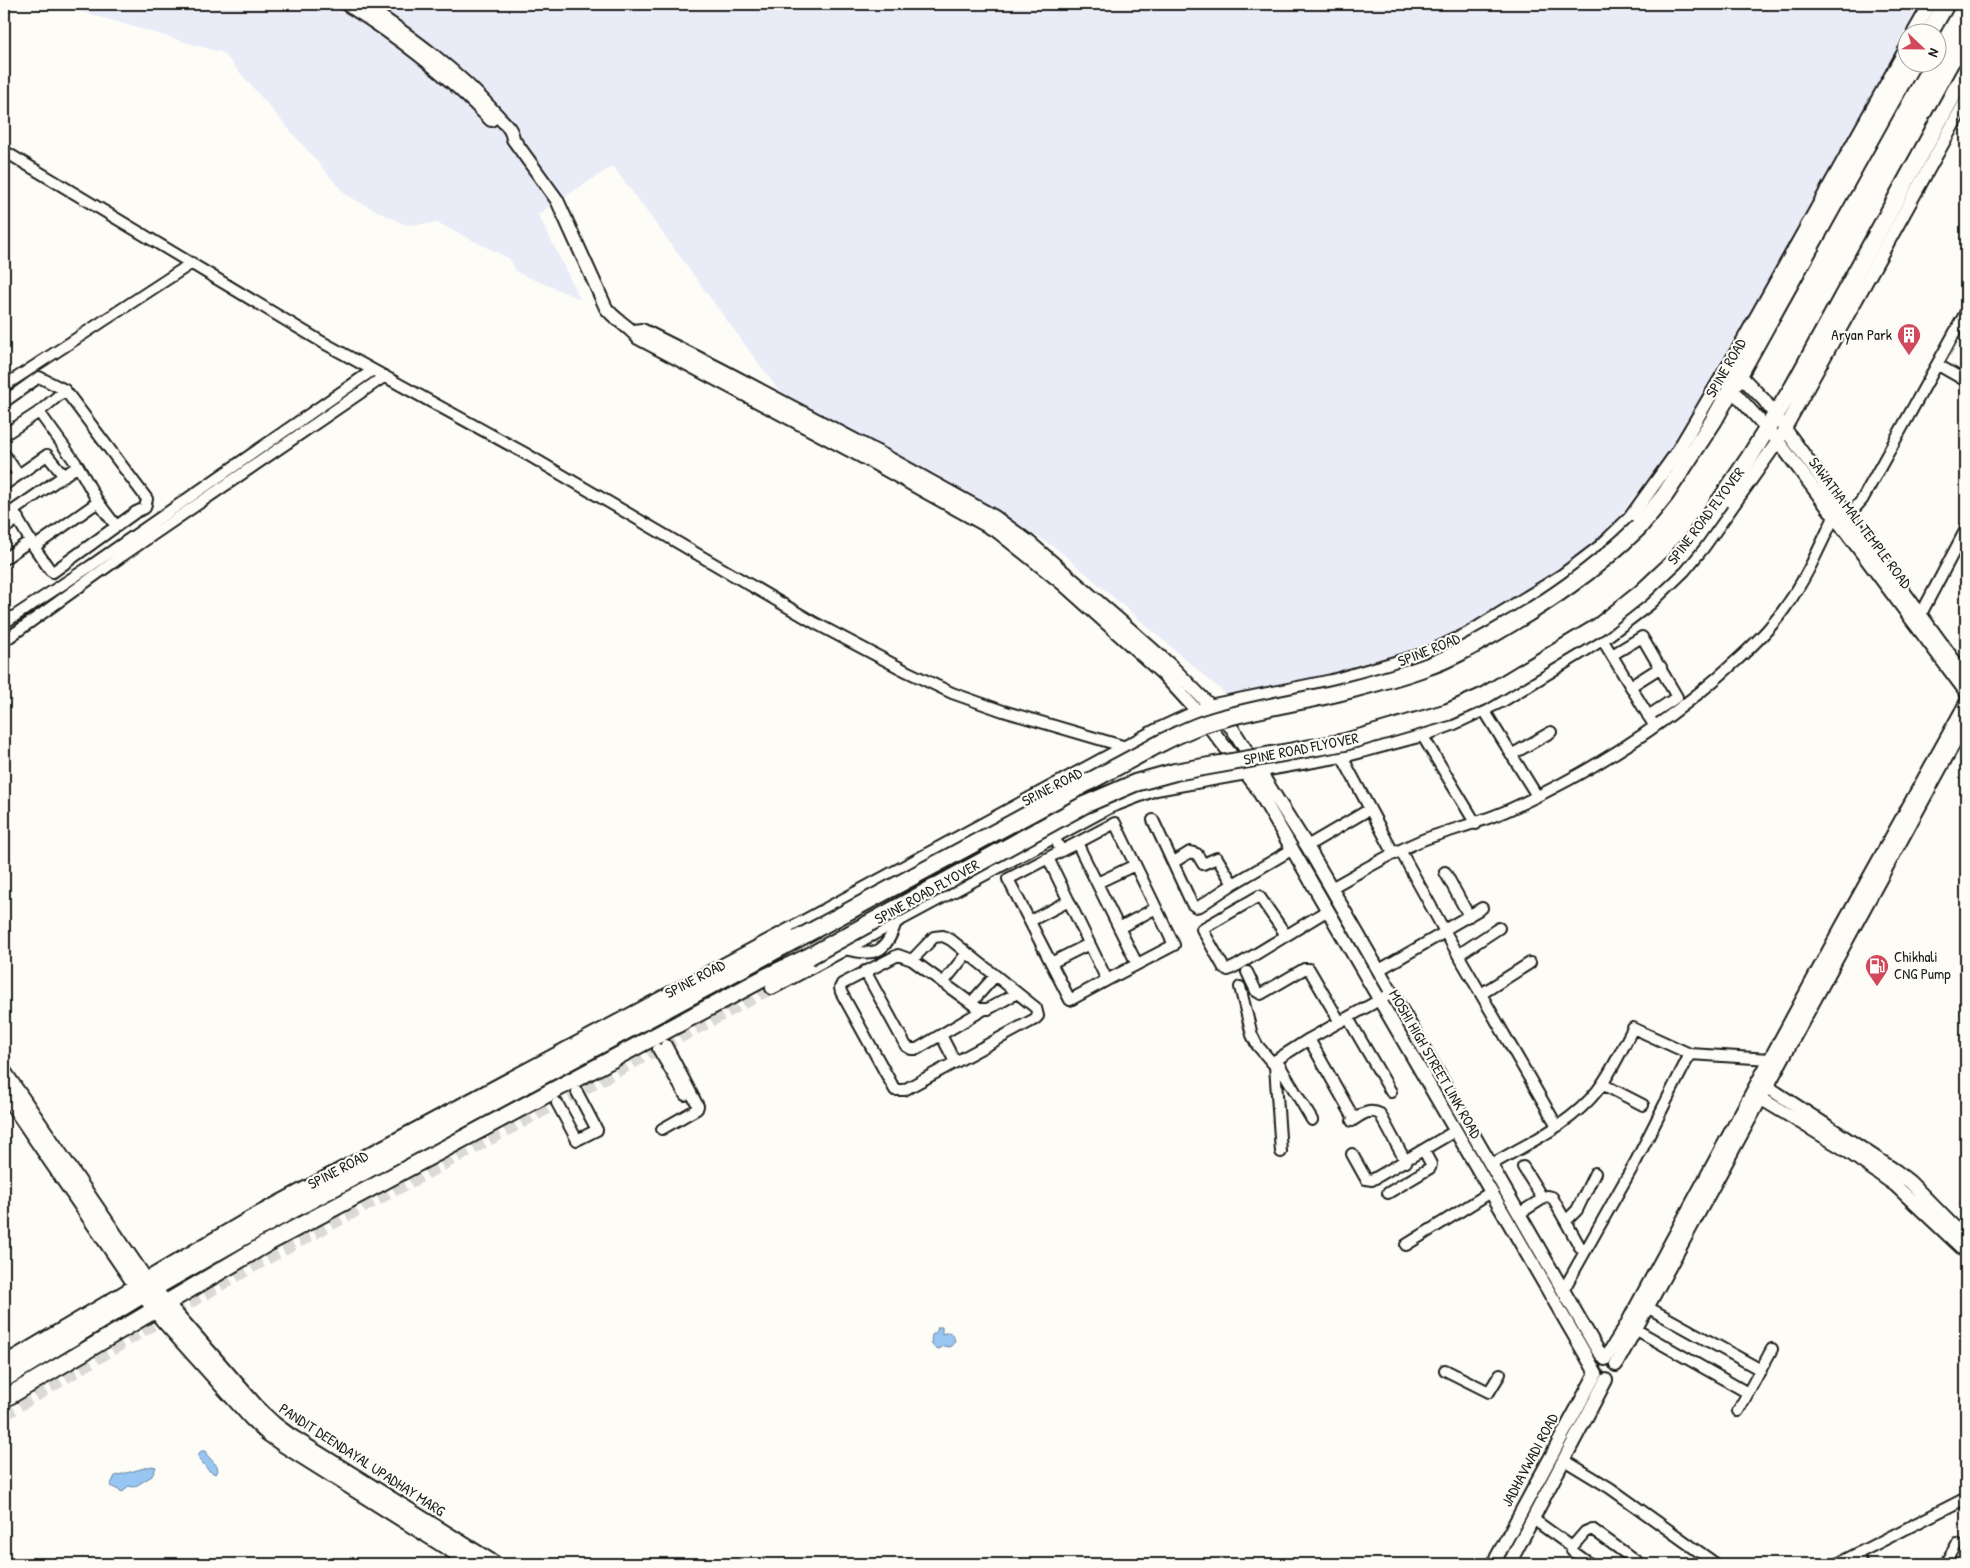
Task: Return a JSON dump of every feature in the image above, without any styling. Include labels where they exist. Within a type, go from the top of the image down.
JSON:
[{"type":"main road","points":[[1936,22],[1946,4]]},
{"type":"main road","name":"SPINE ROAD","points":[[1776,428],[1793,387],[1966,70]]},
{"type":"main road","name":"SPINE ROAD","points":[[1731,377],[1907,72]]},
{"type":"main road","name":"SPINE ROAD FLYOVER","points":[[754,955],[798,939],[1161,742],[1238,714],[1335,694],[1430,666],[1519,620],[1570,586],[1608,556],[1638,527],[1664,495],[1731,377]]},
{"type":"main road","name":"SPINE ROAD FLYOVER","points":[[769,982],[808,957],[1084,805],[1135,783],[1175,772],[1354,740],[1448,712],[1482,697],[1591,631],[1628,604],[1674,561],[1693,539],[1776,428]]},
{"type":"main road","name":"SPINE ROAD","points":[[4,1366],[144,1286],[325,1191],[754,955]]},
{"type":"main road","name":"SPINE ROAD","points":[[4,1399],[160,1306],[325,1212],[769,982]]},
{"type":"main road","points":[[4,1072],[144,1286]]},
{"type":"main road","points":[[4,1092],[144,1286]]},
{"type":"main road","name":"PANDIT DEENDAYAL UPADHAY MARG","points":[[144,1286],[214,1376],[267,1433],[473,1564]]},
{"type":"main road","name":"PANDIT DEENDAYAL UPADHAY MARG","points":[[160,1306],[274,1424],[495,1564]]},
{"type":"street","points":[[346,4],[418,53],[473,101],[507,137],[513,139]]},
{"type":"street","points":[[362,4],[424,46],[485,101],[512,132],[513,139],[557,200],[606,308],[613,318],[633,331],[642,330],[838,438]]},
{"type":"street","points":[[1920,22],[1930,4]]},
{"type":"street","name":"SPINE ROAD","points":[[1731,377],[1898,64]]},
{"type":"street","name":"SPINE ROAD","points":[[769,982],[845,950],[1109,807],[1156,789],[1341,755],[1422,735],[1484,710],[1602,639],[1650,603],[1684,570],[1703,547],[1776,428],[1966,101]]},
{"type":"street","points":[[4,150],[322,342],[528,455],[815,622],[906,671],[952,693],[1003,711],[1126,747]]},
{"type":"street","points":[[4,386],[192,264]]},
{"type":"street","points":[[1848,516],[1862,500],[1966,312]]},
{"type":"street","points":[[1938,365],[1966,381]]},
{"type":"street","points":[[4,641],[119,552],[373,370]]},
{"type":"street","points":[[4,402],[39,376],[65,390],[147,499],[145,508],[136,512],[53,572],[9,513]]},
{"type":"street","points":[[4,624],[119,552],[385,376]]},
{"type":"street","name":"SAWATHA MALI TEMPLE ROAD","points":[[1731,377],[1776,428],[1848,516],[1966,677]]},
{"type":"street","points":[[4,435],[39,412],[65,390]]},
{"type":"street","points":[[39,412],[78,466],[98,502],[116,526]]},
{"type":"street","name":"SPINE ROAD","points":[[754,955],[1126,747],[1197,711],[1210,706],[1348,677],[1426,654],[1466,635],[1564,575],[1600,547],[1636,510],[1676,454],[1708,416]]},
{"type":"street","name":"SAWATHA MALI TEMPLE ROAD","points":[[1776,428],[1835,515],[1966,692]]},
{"type":"street","name":"MOSHI HIGH STREET LINK ROAD","points":[[838,438],[977,506],[1005,524],[1029,542],[1171,666],[1232,728],[1307,846],[1597,1348],[1610,1362]]},
{"type":"street","name":"MOSHI HIGH STREET LINK ROAD","points":[[838,438],[998,532],[1108,623],[1163,674],[1197,711],[1255,785],[1455,1131],[1601,1376]]},
{"type":"street","points":[[4,454],[18,474]]},
{"type":"street","points":[[4,485],[47,455],[64,476]]},
{"type":"street","points":[[4,529],[9,513],[78,466]]},
{"type":"street","points":[[4,559],[32,544],[98,502]]},
{"type":"street","points":[[1331,888],[1397,852],[1426,839],[1476,824],[1537,796],[1632,742],[1654,726],[1719,677],[1769,628],[1787,606],[1803,580],[1835,515]]},
{"type":"street","points":[[1920,614],[1966,529]]},
{"type":"street","points":[[107,533],[119,552]]},
{"type":"street","points":[[1612,655],[1642,637],[1677,697],[1648,716]]},
{"type":"street","points":[[1602,639],[1654,726]]},
{"type":"street","points":[[1631,686],[1660,668]]},
{"type":"street","points":[[1763,1084],[1770,1060],[1966,703]]},
{"type":"street","points":[[1484,710],[1537,796]]},
{"type":"street","points":[[1610,1362],[1624,1329],[1966,721]]},
{"type":"street","points":[[1511,755],[1550,732]]},
{"type":"street","points":[[1422,735],[1476,824]]},
{"type":"street","points":[[1341,755],[1370,809],[1444,931],[1557,1126]]},
{"type":"street","points":[[1307,846],[1370,809]]},
{"type":"street","points":[[1153,820],[1192,904],[1196,907],[1293,849]]},
{"type":"street","points":[[1115,823],[1174,944],[1070,1000],[1008,879],[1061,851],[1115,823]]},
{"type":"street","points":[[1054,836],[1061,851]]},
{"type":"street","points":[[1077,842],[1137,964]]},
{"type":"street","points":[[1174,862],[1190,852],[1194,852],[1203,864],[1217,858],[1233,884]]},
{"type":"street","points":[[1048,858],[1107,980]]},
{"type":"street","points":[[1097,883],[1135,865]]},
{"type":"street","points":[[1445,872],[1469,916]]},
{"type":"street","points":[[1286,935],[1259,896],[1202,929],[1224,968],[1228,970],[1328,910]]},
{"type":"street","points":[[1030,921],[1069,901]]},
{"type":"street","points":[[1119,928],[1156,908]]},
{"type":"street","points":[[1379,970],[1482,908]]},
{"type":"street","points":[[845,950],[865,954],[878,949],[887,943],[896,922]]},
{"type":"street","points":[[1458,955],[1499,928]]},
{"type":"street","points":[[912,960],[934,937],[939,936],[951,940],[1036,1008],[1038,1016],[904,1090],[895,1090],[840,988],[842,984],[898,955],[912,960],[983,1010]]},
{"type":"street","points":[[1051,963],[1090,944]]},
{"type":"street","points":[[878,949],[885,961]]},
{"type":"street","points":[[943,983],[967,953]]},
{"type":"street","points":[[1481,994],[1530,963]]},
{"type":"street","points":[[1247,972],[1256,991],[1261,994],[1304,969],[1309,969],[1391,1092]]},
{"type":"street","points":[[865,971],[906,1046],[911,1050],[917,1049],[983,1010],[1017,993]]},
{"type":"street","points":[[971,1003],[995,976]]},
{"type":"street","points":[[1240,987],[1252,1035],[1257,1045],[1275,1061],[1312,1120]]},
{"type":"street","points":[[1275,1061],[1392,993]]},
{"type":"street","points":[[1491,1165],[1566,1122],[1582,1107],[1602,1084],[1633,1028],[1690,1054],[1770,1060]]},
{"type":"street","points":[[941,1034],[956,1062]]},
{"type":"street","points":[[1310,1039],[1352,1118],[1369,1111],[1380,1114],[1406,1162]]},
{"type":"street","points":[[662,1129],[697,1109],[698,1106],[662,1047],[690,1102]]},
{"type":"street","points":[[1564,1289],[1636,1161],[1690,1054]]},
{"type":"street","points":[[1275,1061],[1281,1152]]},
{"type":"street","points":[[1602,1084],[1643,1105]]},
{"type":"street","points":[[1763,1084],[1896,1171],[1910,1182],[1966,1239]]},
{"type":"street","points":[[557,1103],[577,1140],[597,1130],[577,1092]]},
{"type":"street","points":[[1756,1096],[1843,1148],[1895,1185],[1966,1252]]},
{"type":"street","points":[[1610,1362],[1635,1329],[1756,1096]]},
{"type":"street","points":[[1352,1154],[1369,1181],[1406,1162],[1455,1131]]},
{"type":"street","points":[[1388,1193],[1430,1168],[1431,1164],[1424,1151]]},
{"type":"street","points":[[1523,1167],[1543,1199]]},
{"type":"street","points":[[1566,1221],[1577,1210],[1595,1173]]},
{"type":"street","points":[[1406,1245],[1489,1189],[1499,1178]]},
{"type":"street","points":[[1520,1213],[1547,1196],[1552,1197],[1580,1247]]},
{"type":"street","points":[[1647,1307],[1761,1370]]},
{"type":"street","points":[[1635,1329],[1748,1393]]},
{"type":"street","points":[[1738,1411],[1772,1349]]},
{"type":"street","name":"JADHAVWADI ROAD","points":[[1509,1564],[1564,1460],[1601,1376],[1597,1363],[1610,1362],[1615,1375],[1601,1376]]},
{"type":"street","points":[[1445,1370],[1489,1392],[1500,1374]]},
{"type":"street","name":"JADHAVWADI ROAD","points":[[1493,1564],[1601,1376]]},
{"type":"street","points":[[1564,1460],[1610,1488],[1716,1564]]},
{"type":"street","points":[[1837,1564],[1966,1498]]},
{"type":"street","points":[[1533,1518],[1572,1547],[1572,1551],[1590,1564]]},
{"type":"street","points":[[1572,1547],[1585,1532],[1592,1529],[1640,1564]]},
{"type":"street","points":[[1945,1564],[1957,1544]]},
{"type":"street","points":[[1855,1555],[1863,1564]]},
{"type":"shaded area","points":[[56,4],[1921,4],[1911,22],[1898,22],[1898,46],[1690,424],[1594,549],[1457,642],[1235,702],[1056,548],[936,474],[866,442],[779,391],[613,166],[538,214],[580,299],[516,272],[510,259],[438,223],[406,225],[347,196],[223,53]]},
{"type":"water","points":[[938,1327],[942,1327],[942,1334],[949,1332],[953,1335],[955,1341],[950,1347],[944,1346],[939,1349],[932,1344],[932,1335],[937,1331]]},
{"type":"water","points":[[201,1451],[206,1451],[206,1454],[217,1466],[218,1471],[215,1474],[208,1470],[198,1457]]},
{"type":"water","points":[[152,1466],[156,1467],[152,1476],[134,1487],[128,1486],[123,1492],[110,1486],[115,1476]]},
{"type":"tunnel","points":[[4,1415],[194,1300],[272,1256],[772,988]]},
{"type":"place","name":"Aryan Park","points":[[1909,356]]},
{"type":"place","name":"Chikhali CNG Pump","points":[[1877,987]]}]
